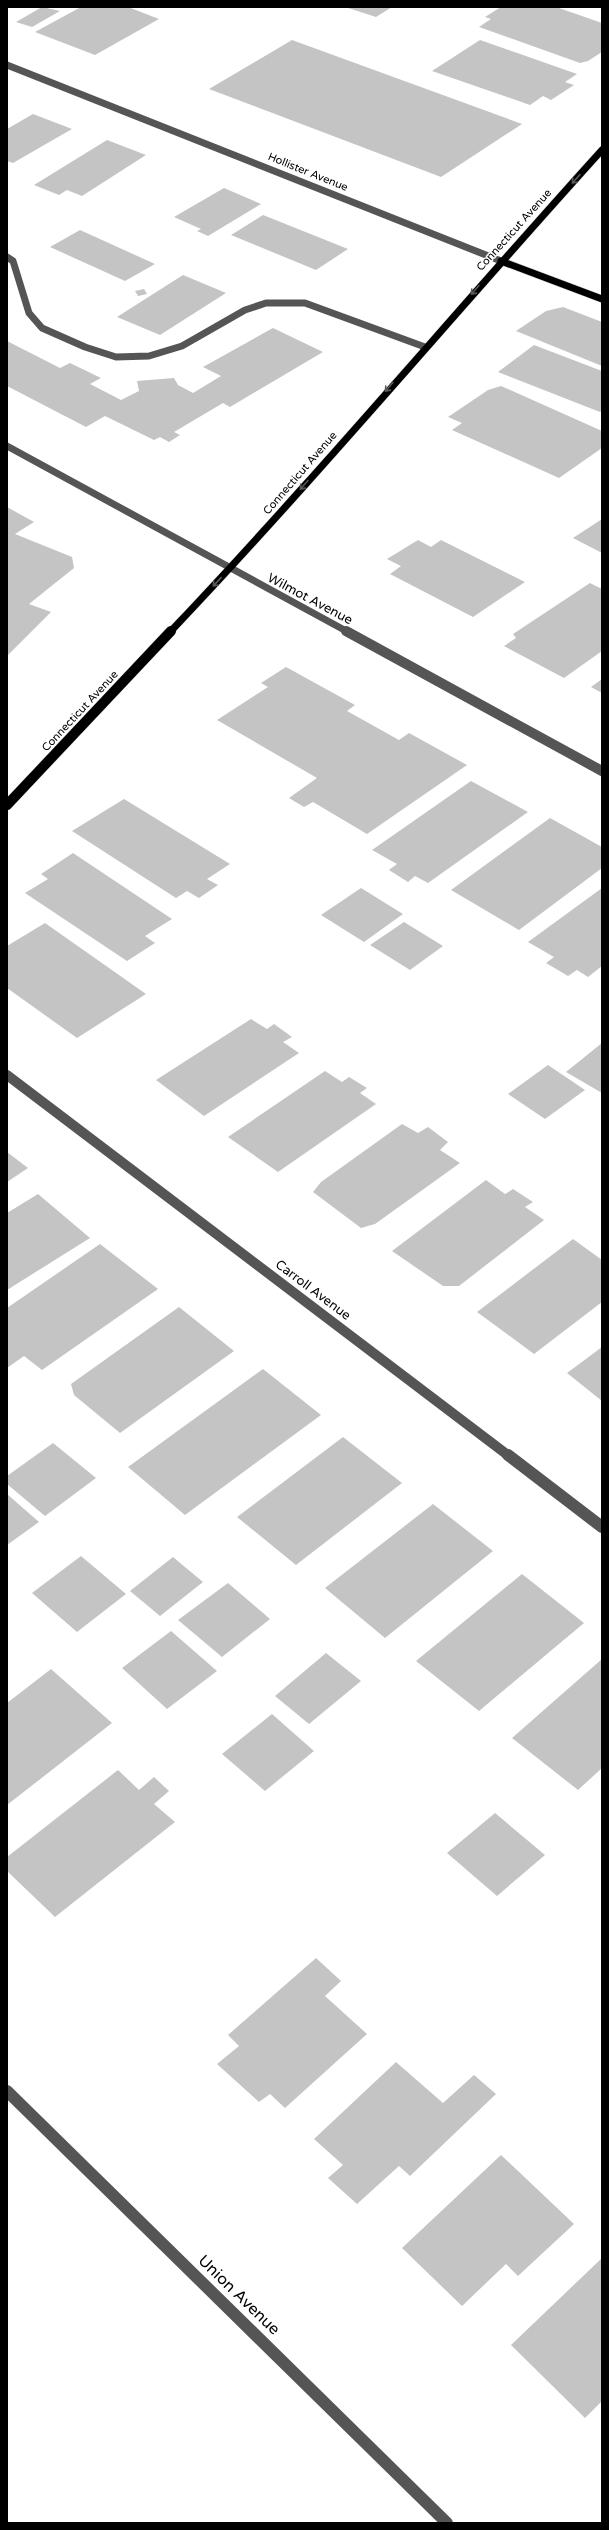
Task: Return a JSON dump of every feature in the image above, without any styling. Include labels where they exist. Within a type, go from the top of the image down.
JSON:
[{"type":"main road","name":"Connecticut Avenue","points":[[7,805],[230,569],[425,346],[602,150]]},
{"type":"main road","name":"Hollister Avenue","points":[[501,261],[602,299]]},
{"type":"street","name":"Hollister Avenue","points":[[7,65],[501,261]]},
{"type":"street","points":[[7,257],[13,261],[29,313],[42,328],[85,347],[116,357],[149,356],[182,346],[245,310],[266,304],[305,303],[425,346]]},
{"type":"street","name":"Wilmot Avenue","points":[[7,446],[602,771]]},
{"type":"street","name":"Carroll Avenue","points":[[7,1075],[602,1527]]},
{"type":"street","name":"Union Avenue","points":[[7,2091],[447,2523]]},
{"type":"building","points":[[42,7],[60,11],[32,27],[16,22]]},
{"type":"building","points":[[81,7],[128,7],[159,19],[95,55],[35,32]]},
{"type":"building","points":[[345,7],[392,7],[376,17]]},
{"type":"building","points":[[501,7],[556,7],[602,23],[602,52],[588,61],[580,63],[479,27],[491,19],[485,17]]},
{"type":"building","points":[[292,40],[522,124],[441,177],[209,89]]},
{"type":"building","points":[[480,40],[577,74],[565,82],[574,85],[551,100],[543,96],[530,105],[432,71]]},
{"type":"building","points":[[33,114],[72,129],[13,163],[7,161],[7,129]]},
{"type":"building","points":[[107,140],[146,155],[82,196],[67,190],[59,195],[34,185]]},
{"type":"building","points":[[224,188],[261,204],[208,236],[197,231],[201,229],[174,217]]},
{"type":"building","points":[[263,215],[348,249],[316,270],[231,235]]},
{"type":"building","points":[[80,230],[155,264],[125,281],[50,247]]},
{"type":"building","points":[[183,275],[226,293],[160,335],[117,317]]},
{"type":"building","points":[[144,289],[147,294],[138,296],[135,291]]},
{"type":"building","points":[[563,307],[602,322],[602,366],[516,331],[546,311]]},
{"type":"building","points":[[273,328],[323,352],[230,407],[223,403],[174,432],[180,435],[169,442],[160,437],[154,440],[105,416],[86,427],[7,386],[7,341],[60,368],[70,363],[101,378],[90,384],[121,400],[139,391],[137,381],[174,378],[178,385],[193,393],[221,376],[203,367]]},
{"type":"building","points":[[534,345],[602,371],[602,410],[600,412],[498,372]]},
{"type":"building","points":[[501,386],[602,431],[602,448],[559,478],[452,430],[462,423],[448,417],[488,390]]},
{"type":"building","points":[[7,507],[34,522],[15,534],[72,557],[74,568],[29,604],[51,612],[7,656]]},
{"type":"building","points":[[602,519],[602,553],[573,538]]},
{"type":"building","points":[[418,540],[431,547],[441,540],[525,582],[473,617],[390,574],[401,566],[387,559]]},
{"type":"building","points":[[590,583],[602,589],[602,651],[564,678],[504,646],[516,638],[513,634]]},
{"type":"building","points":[[286,667],[355,705],[347,711],[399,740],[409,733],[467,765],[367,834],[313,802],[304,807],[289,798],[317,778],[217,720],[268,687],[261,683]]},
{"type":"building","points":[[602,679],[602,693],[591,687]]},
{"type":"building","points":[[471,781],[528,812],[428,883],[415,876],[408,882],[389,870],[397,864],[372,850]]},
{"type":"building","points":[[124,799],[230,864],[207,879],[218,885],[199,898],[187,891],[176,898],[72,831]]},
{"type":"building","points":[[550,818],[602,847],[602,868],[519,930],[451,890]]},
{"type":"building","points":[[73,853],[172,919],[145,936],[155,943],[127,961],[25,893],[48,879],[41,874]]},
{"type":"building","points":[[361,888],[403,914],[364,942],[321,915]]},
{"type":"building","points":[[602,888],[602,966],[588,977],[577,970],[568,976],[546,963],[554,957],[528,942]]},
{"type":"building","points":[[404,922],[443,946],[410,970],[370,945]]},
{"type":"building","points":[[45,923],[146,994],[77,1038],[7,988],[7,946]]},
{"type":"building","points":[[251,1019],[267,1029],[274,1024],[292,1037],[283,1042],[299,1053],[204,1116],[156,1080]]},
{"type":"building","points":[[602,1043],[602,1093],[566,1072]]},
{"type":"building","points":[[548,1065],[585,1090],[545,1119],[508,1094]]},
{"type":"building","points":[[325,1071],[342,1082],[349,1077],[367,1088],[360,1093],[376,1104],[278,1172],[228,1137]]},
{"type":"building","points":[[402,1124],[418,1133],[428,1127],[448,1142],[440,1150],[460,1163],[375,1224],[361,1228],[313,1192],[321,1182]]},
{"type":"building","points":[[7,1152],[28,1168],[7,1182]]},
{"type":"building","points":[[486,1180],[505,1194],[513,1189],[533,1202],[525,1207],[544,1220],[459,1286],[443,1286],[392,1251]]},
{"type":"building","points":[[38,1194],[90,1238],[7,1290],[7,1213]]},
{"type":"building","points":[[573,1239],[602,1260],[602,1302],[534,1354],[477,1312]]},
{"type":"building","points":[[100,1244],[158,1289],[42,1370],[24,1356],[7,1368],[7,1308]]},
{"type":"building","points":[[179,1307],[234,1351],[120,1433],[74,1395],[71,1384]]},
{"type":"building","points":[[602,1347],[602,1401],[567,1373]]},
{"type":"building","points":[[263,1369],[321,1415],[185,1515],[128,1467]]},
{"type":"building","points":[[343,1437],[402,1483],[296,1565],[237,1517]]},
{"type":"building","points":[[53,1443],[96,1478],[45,1516],[7,1484],[7,1476]]},
{"type":"building","points":[[7,1494],[39,1522],[7,1545]]},
{"type":"building","points":[[433,1504],[493,1551],[385,1638],[325,1588]]},
{"type":"building","points":[[81,1556],[126,1594],[77,1632],[32,1593]]},
{"type":"building","points":[[173,1557],[203,1582],[160,1616],[130,1591]]},
{"type":"building","points":[[522,1574],[584,1623],[479,1711],[416,1661]]},
{"type":"building","points":[[228,1583],[270,1619],[222,1657],[178,1620]]},
{"type":"building","points":[[171,1631],[217,1671],[167,1709],[122,1668]]},
{"type":"building","points":[[326,1653],[361,1681],[309,1724],[275,1696]]},
{"type":"building","points":[[602,1659],[602,1768],[578,1790],[512,1738]]},
{"type":"building","points":[[51,1669],[112,1723],[7,1805],[7,1703]]},
{"type":"building","points":[[272,1714],[314,1751],[265,1791],[222,1754]]},
{"type":"building","points":[[118,1770],[139,1790],[154,1777],[169,1791],[154,1804],[175,1822],[55,1917],[7,1871],[7,1857]]},
{"type":"building","points":[[495,1813],[545,1855],[497,1896],[447,1853]]},
{"type":"building","points":[[316,1958],[341,1981],[325,1996],[367,2034],[285,2108],[270,2094],[259,2102],[217,2064],[239,2046],[228,2035]]},
{"type":"building","points":[[396,2062],[443,2103],[474,2075],[496,2094],[410,2176],[399,2166],[357,2204],[328,2178],[343,2165],[314,2139]]},
{"type":"building","points":[[501,2155],[574,2224],[518,2276],[506,2264],[462,2306],[402,2248]]},
{"type":"building","points":[[602,2258],[602,2401],[585,2418],[511,2345]]}]
